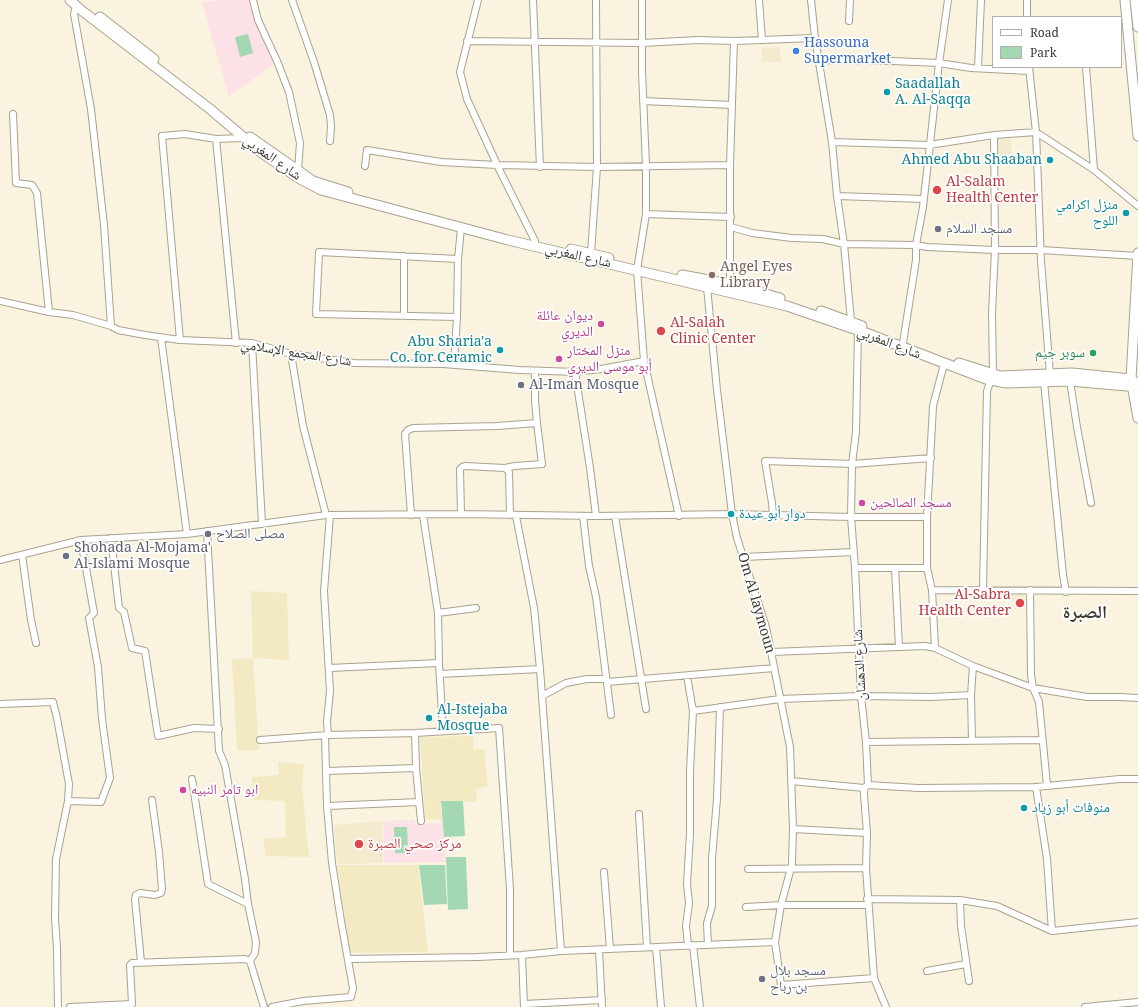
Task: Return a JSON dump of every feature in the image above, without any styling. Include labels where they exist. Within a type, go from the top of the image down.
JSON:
[{"type":"main road","points":[[1125,0],[1134,45],[1138,136]]},
{"type":"main road","points":[[1135,0],[1138,27]]},
{"type":"main road","name":"شارع المغربي","points":[[75,2],[87,8],[207,101],[245,133],[313,181],[358,195],[535,241],[591,253],[638,269],[730,284],[788,300],[851,322],[1006,383],[1070,381],[1135,384]]},
{"type":"main road","name":"شارع المغربي","points":[[75,2],[210,109],[262,153],[300,179],[321,190],[461,228],[638,269],[787,306],[944,364],[992,377],[1072,373],[1135,384]]},
{"type":"main road","points":[[1138,253],[1135,384],[1138,418]]},
{"type":"street","points":[[253,0],[258,20],[277,61],[289,92],[300,143],[298,170]]},
{"type":"street","points":[[292,0],[314,62],[330,115],[330,141]]},
{"type":"street","points":[[478,0],[460,70],[467,99],[497,165],[535,241]]},
{"type":"street","points":[[534,0],[534,42],[540,167]]},
{"type":"street","points":[[591,253],[596,167],[596,0]]},
{"type":"street","points":[[642,0],[646,214],[638,269],[644,361],[680,516]]},
{"type":"street","points":[[759,0],[762,40]]},
{"type":"street","points":[[811,0],[815,38],[832,142],[837,196],[844,244],[851,322],[858,331]]},
{"type":"street","points":[[849,21],[850,0]]},
{"type":"street","points":[[903,343],[916,260],[916,245],[948,0]]},
{"type":"street","points":[[978,68],[981,0]]},
{"type":"street","points":[[1027,0],[1027,16]]},
{"type":"street","points":[[75,2],[74,14],[91,109],[104,225],[111,326]]},
{"type":"street","points":[[467,41],[642,43],[698,40],[734,41],[815,38]]},
{"type":"street","points":[[730,284],[730,165],[734,41]]},
{"type":"street","points":[[819,60],[939,63],[978,68],[1029,69],[1036,132],[1041,250],[1050,374]]},
{"type":"street","points":[[1086,68],[1094,170]]},
{"type":"street","points":[[643,101],[732,105]]},
{"type":"street","points":[[13,114],[16,183],[32,185],[37,193],[49,312]]},
{"type":"street","points":[[832,142],[929,145],[994,135],[1036,132],[1094,170],[1138,206]]},
{"type":"street","points":[[180,340],[162,136],[184,134],[216,139],[243,138]]},
{"type":"street","points":[[983,590],[987,391],[992,377],[992,313],[995,250],[994,135]]},
{"type":"street","points":[[216,139],[236,343]]},
{"type":"street","points":[[365,166],[367,150],[441,162],[540,167],[730,165]]},
{"type":"street","points":[[837,196],[923,199]]},
{"type":"street","points":[[646,214],[730,217]]},
{"type":"street","points":[[731,227],[752,233],[792,238],[823,239],[844,244],[916,245],[927,247],[995,250],[1041,250],[1138,256]]},
{"type":"street","points":[[454,365],[458,259],[461,228]]},
{"type":"street","points":[[457,317],[316,314],[319,252],[458,259]]},
{"type":"street","points":[[404,256],[404,316]]},
{"type":"street","name":"Om Al laymoun","points":[[707,287],[717,390],[732,514],[737,538],[766,628],[790,746],[793,829],[792,864],[781,905],[775,942],[781,984],[874,978]]},
{"type":"street","name":"شارع المجمع الإسلامي","points":[[0,301],[49,312],[74,315],[111,326],[118,330],[161,338],[252,343],[291,354],[354,363],[454,365],[535,371],[575,372],[644,361]]},
{"type":"street","name":"شارع الدهشان","points":[[858,331],[856,432],[852,464],[851,517],[861,696],[866,742],[866,868],[868,902],[874,978],[886,1007]]},
{"type":"street","points":[[161,338],[187,534]]},
{"type":"street","points":[[252,343],[262,524]]},
{"type":"street","points":[[272,1007],[303,1001],[351,997],[353,988],[332,864],[327,806],[326,736],[330,691],[324,591],[328,515],[303,426],[291,354]]},
{"type":"street","points":[[935,648],[932,590],[927,568],[927,517],[934,406],[944,364]]},
{"type":"street","points":[[461,514],[460,469],[462,467],[505,468],[542,464],[535,400],[535,371]]},
{"type":"street","points":[[575,372],[596,516]]},
{"type":"street","points":[[1070,381],[1080,447],[1091,504]]},
{"type":"street","points":[[1044,382],[1063,575],[1066,592]]},
{"type":"street","points":[[411,515],[405,434],[408,430],[413,428],[497,426],[537,423]]},
{"type":"street","points":[[772,514],[772,503],[765,461],[852,464],[931,458]]},
{"type":"street","points":[[505,468],[509,472],[513,516],[534,608],[561,951]]},
{"type":"street","points":[[0,560],[82,540],[187,534],[328,515],[461,514],[513,516],[680,516],[772,514],[851,517],[927,517]]},
{"type":"street","points":[[423,515],[438,613],[443,731]]},
{"type":"street","points":[[583,516],[589,566],[596,597],[611,715]]},
{"type":"street","points":[[615,516],[646,710]]},
{"type":"street","points":[[207,531],[219,751],[225,765],[248,904],[256,942],[255,953],[250,960]]},
{"type":"street","points":[[111,538],[119,608],[124,612],[132,648],[145,650],[158,736],[194,728],[219,729]]},
{"type":"street","points":[[68,801],[101,802],[110,778],[102,719],[98,667],[89,618],[94,613],[82,540]]},
{"type":"street","points":[[743,557],[854,552]]},
{"type":"street","points":[[22,555],[31,620],[36,643]]},
{"type":"street","points":[[855,568],[927,568]]},
{"type":"street","points":[[895,568],[899,647]]},
{"type":"street","points":[[932,590],[1030,590],[1066,592],[1138,591]]},
{"type":"street","points":[[1030,590],[1030,658],[1034,688],[1038,702],[1047,785]]},
{"type":"street","points":[[438,613],[476,608]]},
{"type":"street","points":[[771,652],[899,647],[935,648],[973,666],[1034,688],[1088,697],[1138,698]]},
{"type":"street","points":[[329,668],[439,663]]},
{"type":"street","points":[[972,740],[971,695],[973,666]]},
{"type":"street","points":[[542,696],[566,683],[587,679],[607,680],[687,676],[774,668]]},
{"type":"street","points":[[440,674],[540,669]]},
{"type":"street","points":[[687,676],[693,711],[690,771],[689,903],[686,926],[691,945],[700,1007]]},
{"type":"street","points":[[693,711],[780,699],[861,696],[931,697],[971,695]]},
{"type":"street","points":[[0,704],[53,702],[69,784],[68,801],[56,859],[55,918],[58,1007]]},
{"type":"street","points":[[708,945],[707,923],[712,906],[712,858],[717,800],[720,708]]},
{"type":"street","points":[[260,740],[499,728],[510,889],[510,955]]},
{"type":"street","points":[[415,733],[416,768],[421,822]]},
{"type":"street","points":[[866,742],[1042,740]]},
{"type":"street","points":[[327,771],[416,768]]},
{"type":"street","points":[[192,779],[208,884],[248,904]]},
{"type":"street","points":[[791,781],[866,787],[918,788],[1036,787],[1120,779],[1138,779]]},
{"type":"street","points":[[1036,787],[1046,859],[1052,931]]},
{"type":"street","points":[[141,962],[135,899],[136,895],[140,893],[155,895],[161,893],[162,889],[152,800]]},
{"type":"street","points":[[327,806],[419,802]]},
{"type":"street","points":[[638,814],[648,947]]},
{"type":"street","points":[[793,829],[867,833]]},
{"type":"street","points":[[748,869],[866,868]]},
{"type":"street","points":[[604,872],[610,949]]},
{"type":"street","points":[[960,900],[961,926],[969,981]]},
{"type":"street","points":[[746,907],[960,900],[997,906],[1052,931],[1138,922]]},
{"type":"street","points":[[348,959],[522,955],[561,951],[775,942]]},
{"type":"street","points":[[656,947],[661,1007]]},
{"type":"street","points":[[522,955],[524,1006],[602,1004],[599,950]]},
{"type":"street","points":[[70,1007],[132,1006],[130,965],[134,962],[250,960]]},
{"type":"street","points":[[250,960],[264,1007]]},
{"type":"street","points":[[926,971],[966,964]]},
{"type":"street","points":[[1085,1007],[1138,1002]]},
{"type":"shaded area","points":[[219,0],[249,0],[274,64],[229,96],[202,3]]},
{"type":"shaded area","points":[[780,47],[781,62],[762,62],[762,48]]},
{"type":"shaded area","points":[[1011,136],[1012,157],[997,157],[997,139]]},
{"type":"shaded area","name":"Al-Sabra Health Center","points":[[1022,594],[1025,597],[1025,608],[1015,609],[1015,601],[1013,598],[1010,601],[1010,595]]},
{"type":"shaded area","points":[[415,820],[415,824],[443,823],[446,862],[384,863],[383,821]]},
{"type":"shaded area","name":"مركز صحي الصبرة","points":[[382,821],[383,863],[337,864],[334,825]]},
{"type":"green space","points":[[248,34],[253,53],[240,57],[235,37]]},
{"type":"green space","points":[[463,800],[465,836],[444,837],[441,801]]},
{"type":"green space","points":[[394,827],[407,827],[408,853],[395,853]]},
{"type":"green space","points":[[446,857],[466,857],[468,909],[448,910]]},
{"type":"green space","points":[[419,865],[445,865],[447,904],[424,905]]},
{"type":"sand","points":[[251,591],[287,593],[289,660],[253,658]]},
{"type":"sand","points":[[253,658],[259,750],[237,751],[232,659]]},
{"type":"sand","points":[[473,736],[474,750],[484,749],[488,786],[476,789],[477,802],[441,801],[442,820],[425,819],[420,737]]},
{"type":"sand","points":[[278,762],[304,764],[302,788],[309,857],[266,856],[263,839],[286,837],[285,801],[252,800],[252,777],[279,775]]},
{"type":"sand","points":[[337,865],[418,865],[428,952],[351,952]]},
{"type":"place","name":"Hassouna Supermarket","points":[[796,51]]},
{"type":"place","name":"Saadallah A. Al-Saqqa","points":[[887,92]]},
{"type":"place","name":"Ahmed Abu Shaaban","points":[[1050,160]]},
{"type":"place","name":"Al-Salam Health Center","points":[[937,190]]},
{"type":"place","name":"منزل اكرامي اللوح","points":[[1126,213]]},
{"type":"place","name":"مسجد السلام","points":[[938,229]]},
{"type":"place","name":"Angel Eyes Library","points":[[712,275]]},
{"type":"place","name":"ديوان عائلة الديري","points":[[601,324]]},
{"type":"place","name":"Al-Salah Clinic Center","points":[[661,331]]},
{"type":"place","name":"Abu Sharia'a Co. for Ceramic","points":[[500,350]]},
{"type":"place","name":"سوبر جيم","points":[[1093,353]]},
{"type":"place","name":"منزل المختار أبو موسى الديري","points":[[559,359]]},
{"type":"place","name":"Al-Iman Mosque","points":[[521,385]]},
{"type":"place","name":"مسجد الصالحين","points":[[862,503]]},
{"type":"place","name":"دوار أبو عيدة","points":[[731,514]]},
{"type":"place","name":"مصلى الصلاح","points":[[208,534]]},
{"type":"place","name":"Shohada Al-Mojama' Al-Islami Mosque","points":[[66,556]]},
{"type":"place","name":"Al-Sabra Health Center","points":[[1020,603]]},
{"type":"place","name":"Al-Istejaba Mosque","points":[[429,718]]},
{"type":"place","name":"ابو تامر النبيه","points":[[183,790]]},
{"type":"place","name":"منوفات أبو زياد","points":[[1024,808]]},
{"type":"place","name":"مركز صحي الصبرة","points":[[359,844]]},
{"type":"place","name":"مسجد بلال بن رباح","points":[[762,979]]},
{"type":"district","name":"الصبرة","points":[[1085,613]]}]
